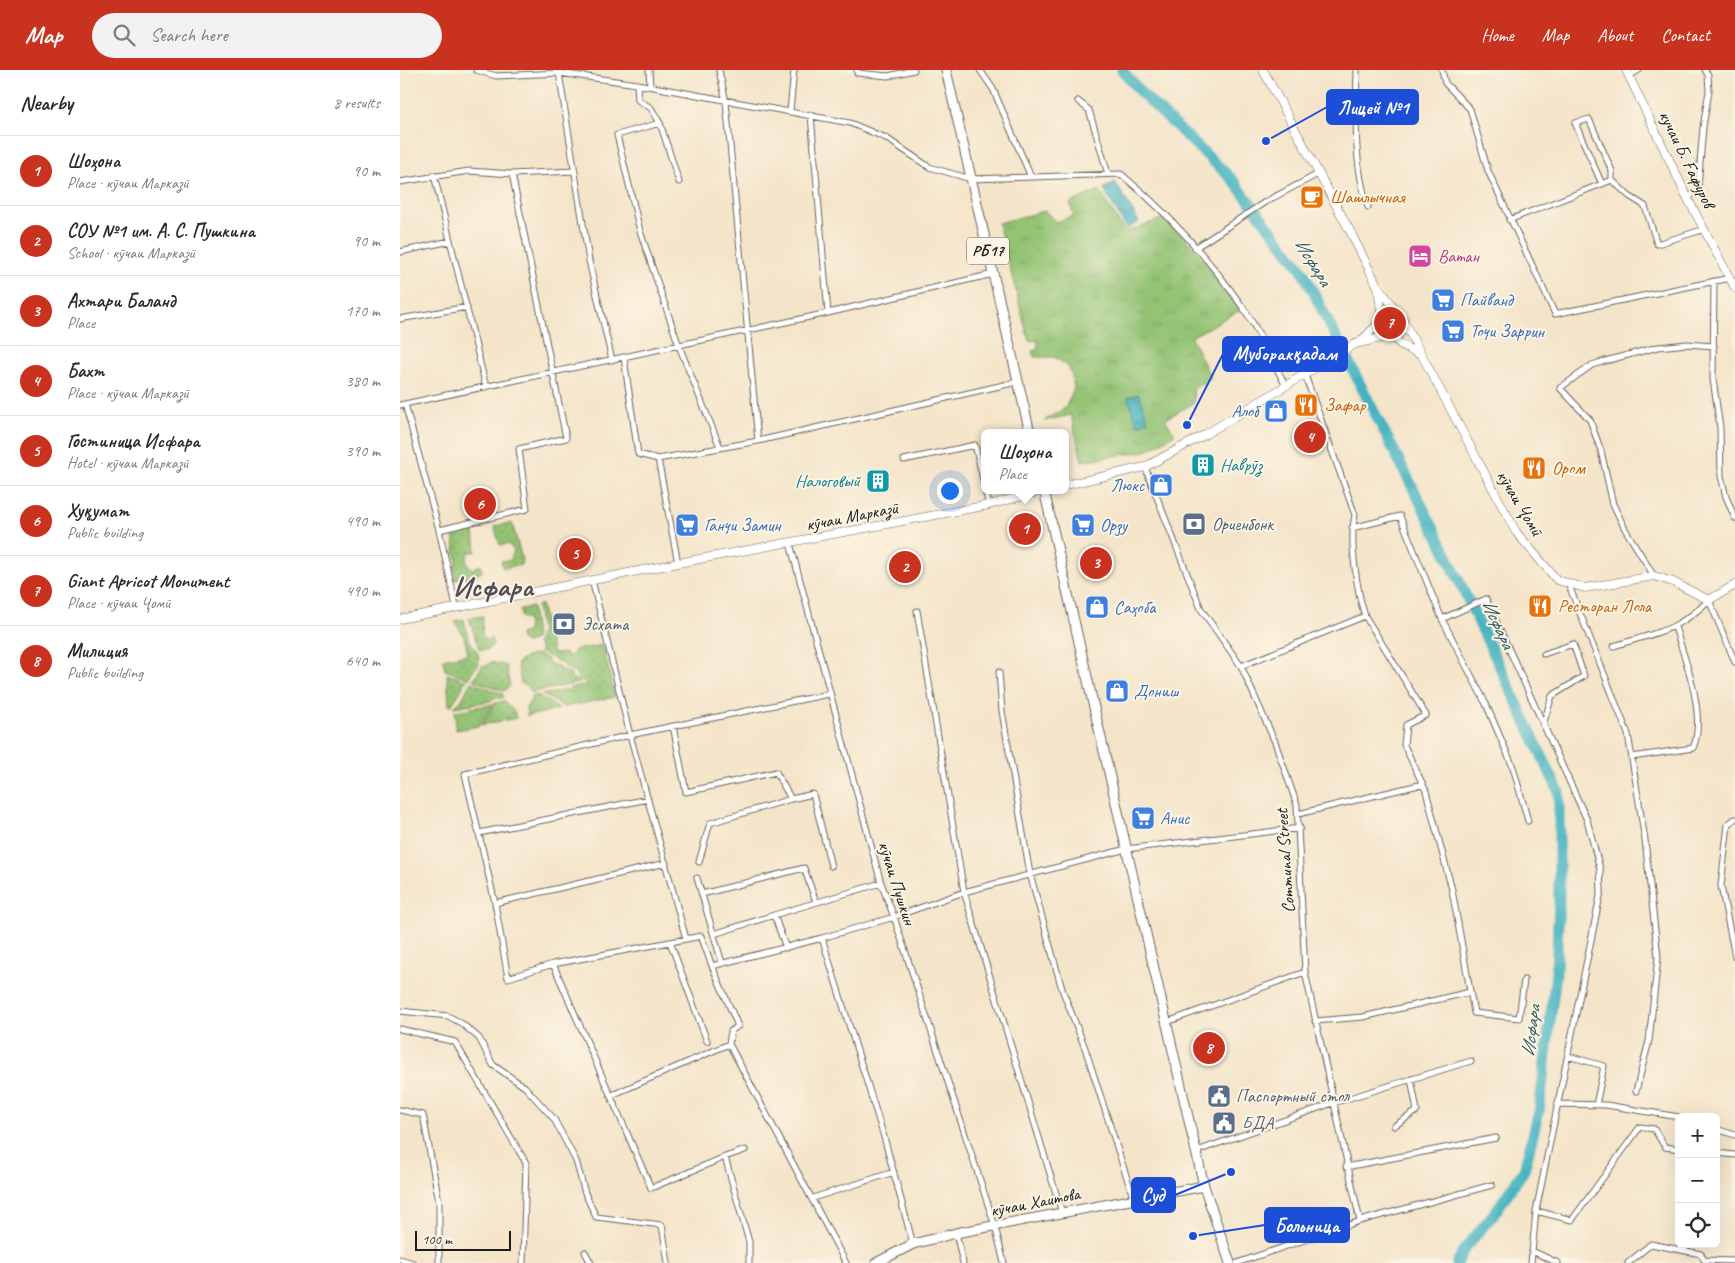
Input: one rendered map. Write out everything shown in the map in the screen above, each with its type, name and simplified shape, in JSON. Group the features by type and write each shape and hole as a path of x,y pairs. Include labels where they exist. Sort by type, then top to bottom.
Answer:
{"main road":[{"name":"РБ17","path":"946,70 1029,429"},
{"name":"кӯчаи Ҷомӣ","path":"1263,70 1378,287 1402,319 1516,532 1557,580 1585,588 1654,576 1674,582 1709,600"},
{"name":"кучаи Б. Ғафуров","path":"1628,73 1688,199 1735,288"},
{"path":"1378,287 1382,318 1381,328 1400,344 1422,355"},
{"path":"1069,485 1144,467 1357,343 1390,312 1402,319 1400,333 1357,343"},
{"name":"кӯчаи Марказӣ","path":"400,619 456,606 678,563 989,505 1029,494"},
{"path":"1045,494 1204,1186 1230,1263"},
{"path":"1709,600 1735,585"},
{"name":"кӯчаи Хаитова","path":"880,1262 913,1244 956,1233 1204,1186"}],"street":[{"path":"476,70 496,76 520,72 563,73 650,86 726,102 790,111 850,123 886,138 929,167 971,179 1122,174 1145,194 1195,248 1245,310 1286,386"},
{"path":"649,70 650,86"},
{"path":"719,70 726,102 758,441"},
{"path":"790,111 794,70"},
{"path":"857,70 857,73 888,76 914,70"},
{"path":"980,70 993,89 1031,177"},
{"path":"1357,70 1356,153 1361,186 1368,207"},
{"path":"1442,70 1445,83 1470,109 1488,171 1555,314 1730,278"},
{"path":"1628,73 1639,70"},
{"path":"1688,199 1698,188 1703,127 1709,91 1708,75 1705,70"},
{"path":"563,73 574,170 589,261 612,360"},
{"path":"637,84 638,100 651,108 660,123 680,182"},
{"path":"1078,101 1088,110 1108,174"},
{"path":"811,115 828,313"},
{"path":"1602,184 1575,123 1589,118 1612,171 1612,180 1628,196 1645,206 1657,244 1705,228"},
{"path":"660,123 617,135 640,231 679,346 720,447"},
{"path":"400,182 469,170 512,174 574,170"},
{"path":"439,530 526,509 519,449 566,438 512,174"},
{"path":"1195,248 1264,202 1318,174"},
{"path":"434,175 486,388"},
{"path":"1510,220 1612,180"},
{"path":"400,252 450,241"},
{"path":"456,606 439,530 402,405 747,331 993,274"},
{"path":"1714,281 1713,379 1720,428 1721,476 1726,497 1735,518"},
{"path":"400,319 466,307"},
{"path":"1654,576 1625,529 1613,504 1602,451 1590,420 1560,388 1592,365 1605,361 1658,347 1687,344 1714,346"},
{"path":"624,358 638,454 658,459 758,441 1017,382"},
{"path":"1305,375 1355,515 1352,528 1360,602 1365,616 1426,715 1406,724 1404,745 1423,784 1452,890 1474,1013 1519,1018 1524,980"},
{"path":"904,460 975,445 981,471"},
{"path":"658,459 678,563"},
{"name":"Communal Street","path":"1144,467 1202,609 1241,666 1275,742 1298,814 1305,972 1346,1167 1360,1221"},
{"path":"986,494 989,505"},
{"path":"1352,528 1400,516 1442,619 1486,704 1513,767 1528,821"},
{"name":"кӯчаи Пушкин","path":"790,543 881,883 894,917 995,1226 1004,1263"},
{"path":"592,580 630,735 686,939"},
{"path":"1568,583 1628,734 1645,840 1658,957 1649,1041 1636,1091"},
{"path":"1442,619 1486,599 1587,820 1600,869 1601,891 1536,1211 1531,1263"},
{"path":"1614,646 1675,627 1692,616 1709,600 1735,662"},
{"path":"917,611 964,892 1062,1213"},
{"path":"1241,666 1365,616"},
{"path":"1632,757 1693,748 1698,736 1694,693 1675,627"},
{"path":"1542,725 1552,696 1584,676 1574,644 1544,654"},
{"path":"999,672 1002,711 1030,874 1062,990 1085,1048 1134,1200"},
{"path":"829,694 630,735 465,774 494,903 508,978 553,964 701,936 738,1026 731,1031 729,1044 846,1263"},
{"path":"673,726 686,792 776,772 791,798"},
{"path":"1298,814 1423,784"},
{"path":"698,862 710,823 791,798 813,794 831,866"},
{"path":"479,833 648,799"},
{"path":"1735,819 1728,824 1721,886 1735,957"},
{"path":"712,966 822,938 894,917 964,892 1126,849 1300,828"},
{"path":"494,903 666,863"},
{"path":"702,894 804,868 816,902"},
{"path":"697,878 722,964"},
{"path":"714,934 881,883"},
{"path":"774,915 786,948"},
{"path":"822,938 894,1172 913,1244"},
{"path":"670,942 707,1041"},
{"path":"553,964 612,1095 651,1188 745,1150"},
{"path":"1167,1022 1305,972"},
{"path":"1315,1021 1363,1017 1470,992"},
{"path":"400,1011 448,1016 461,1023 479,1038 493,1065 525,1087 554,1119 576,1161 585,1193 596,1217 662,1224 668,1263"},
{"path":"400,1029 455,1042 526,1163 523,1263"},
{"path":"612,1095 729,1044"},
{"path":"1568,1056 1604,1066 1596,1105"},
{"path":"1197,1151 1333,1103 1471,1061"},
{"path":"1394,1126 1417,1111 1411,1079"},
{"path":"1558,1104 1596,1105 1675,1116"},
{"path":"400,1110 423,1115 439,1202 439,1263"},
{"path":"1536,1211 1572,1220 1640,1127 1654,1129 1665,1147 1675,1148"},
{"path":"1720,1130 1735,1135"},
{"path":"1346,1167 1496,1138"},
{"path":"1720,1153 1735,1155"},
{"path":"725,1157 749,1242 749,1263"},
{"path":"812,1198 894,1172"},
{"path":"1237,1263 1360,1221 1492,1185"},
{"path":"956,1233 963,1263"},
{"path":"1628,1263 1651,1244 1691,1250 1701,1254 1704,1260 1735,1261"},
{"path":"1532,1251 1558,1263"},
{"path":"585,1252 591,1263"},
{"path":"400,1259 413,1263"}],"green space":[{"path":"1099,190 1125,232 1167,217 1244,308 1191,337 1211,378 1193,389 1194,403 1165,419 1175,434 1146,451 1082,461 1071,415 1044,421 1066,407 1074,388 1072,376 1068,366 1054,357 1034,357 1032,351 1038,349 1038,340 1029,341 998,223 1045,211 1056,222 1074,216 1070,203"},
{"path":"512,523 522,559 521,565 503,568 501,561 510,561 514,551 509,544 500,545 494,526"},
{"path":"474,531 476,552 469,552 466,562 472,569 481,565 482,572 476,574 476,576 456,580 454,567 457,563 453,534"},
{"path":"541,604 553,654 565,653 567,657 573,655 574,650 603,645 615,697 564,707 542,694 555,693 565,689 568,691 570,688 588,684 577,677 576,673 565,667 565,665 540,652 540,647 537,644 541,632 537,606"},
{"path":"532,607 536,636 534,640 527,643 521,640 520,634 527,632 528,621 521,617 520,609"},
{"path":"483,616 482,635 487,640 491,638 493,644 488,650 479,649 469,618"},
{"path":"464,619 469,640 478,653 479,664 471,673 469,679 445,670 443,659 468,654 464,637 455,621"},
{"path":"539,654 548,660 549,663 559,667 560,671 563,670 571,674 571,678 581,682 531,693 529,688 521,683 517,663 528,656"},
{"path":"491,662 506,666 510,686 504,691 473,680 483,665 486,666"},
{"path":"447,674 467,681 463,683 463,687 451,706 449,705"},
{"path":"471,682 503,694 503,698 493,698 491,701 454,707 461,701"},
{"path":"538,695 559,709 527,716 526,708 531,700 531,696"},
{"path":"504,701 514,711 516,718 482,725 495,703"},
{"path":"493,704 479,726 456,730 455,711"}],"water":[{"path":"1115,182 1139,222 1127,229 1103,189"},
{"path":"1139,394 1148,421 1137,425 1128,397"}],"waterway":[{"name":"Исфара","path":"1122,70 1142,94 1232,179 1302,270 1444,549 1559,792 1559,899 1556,973 1539,1111 1524,1170 1495,1212 1463,1251 1457,1263"}],"place":[{"name":"Лицей №1","path":"1266,141"},
{"name":"Шашлычная","path":"1312,197"},
{"name":"Ватан","path":"1420,256"},
{"name":"Пайванд","path":"1443,300"},
{"name":"Giant Apricot Monument","path":"1390,323"},
{"name":"Тоҷи Заррин","path":"1453,331"},
{"name":"Зафар","path":"1306,405"},
{"name":"Алоб","path":"1276,411"},
{"name":"Муборакқадам","path":"1187,425"},
{"name":"Бахт","path":"1310,437"},
{"name":"Наврӯз","path":"1203,465"},
{"name":"Ором","path":"1534,468"},
{"name":"Налоговый","path":"878,481"},
{"name":"Люкс","path":"1161,485"},
{"name":"Хуқумат","path":"480,504"},
{"name":"Ориенбонк","path":"1194,524"},
{"name":"Ганҷи Замин","path":"687,525"},
{"name":"Орзу","path":"1083,525"},
{"name":"Шоҳона","path":"1025,529"},
{"name":"Гостиница Исфара","path":"575,554"},
{"name":"Ахтари Баланд","path":"1096,563"},
{"name":"СОУ №1 им. А. С. Пушкина","path":"905,567"},
{"name":"Ресторан Лола","path":"1540,606"},
{"name":"Саҳоба","path":"1097,607"},
{"name":"Эсхата","path":"564,624"},
{"name":"Дониш","path":"1117,691"},
{"name":"Анис","path":"1143,818"},
{"name":"Милиция","path":"1209,1048"},
{"name":"Паспортный стол","path":"1219,1096"},
{"name":"БДА","path":"1224,1123"},
{"name":"Суд","path":"1231,1172"},
{"name":"Больница","path":"1193,1236"}],"district":[{"name":"Исфара","path":"493,586"}]}
